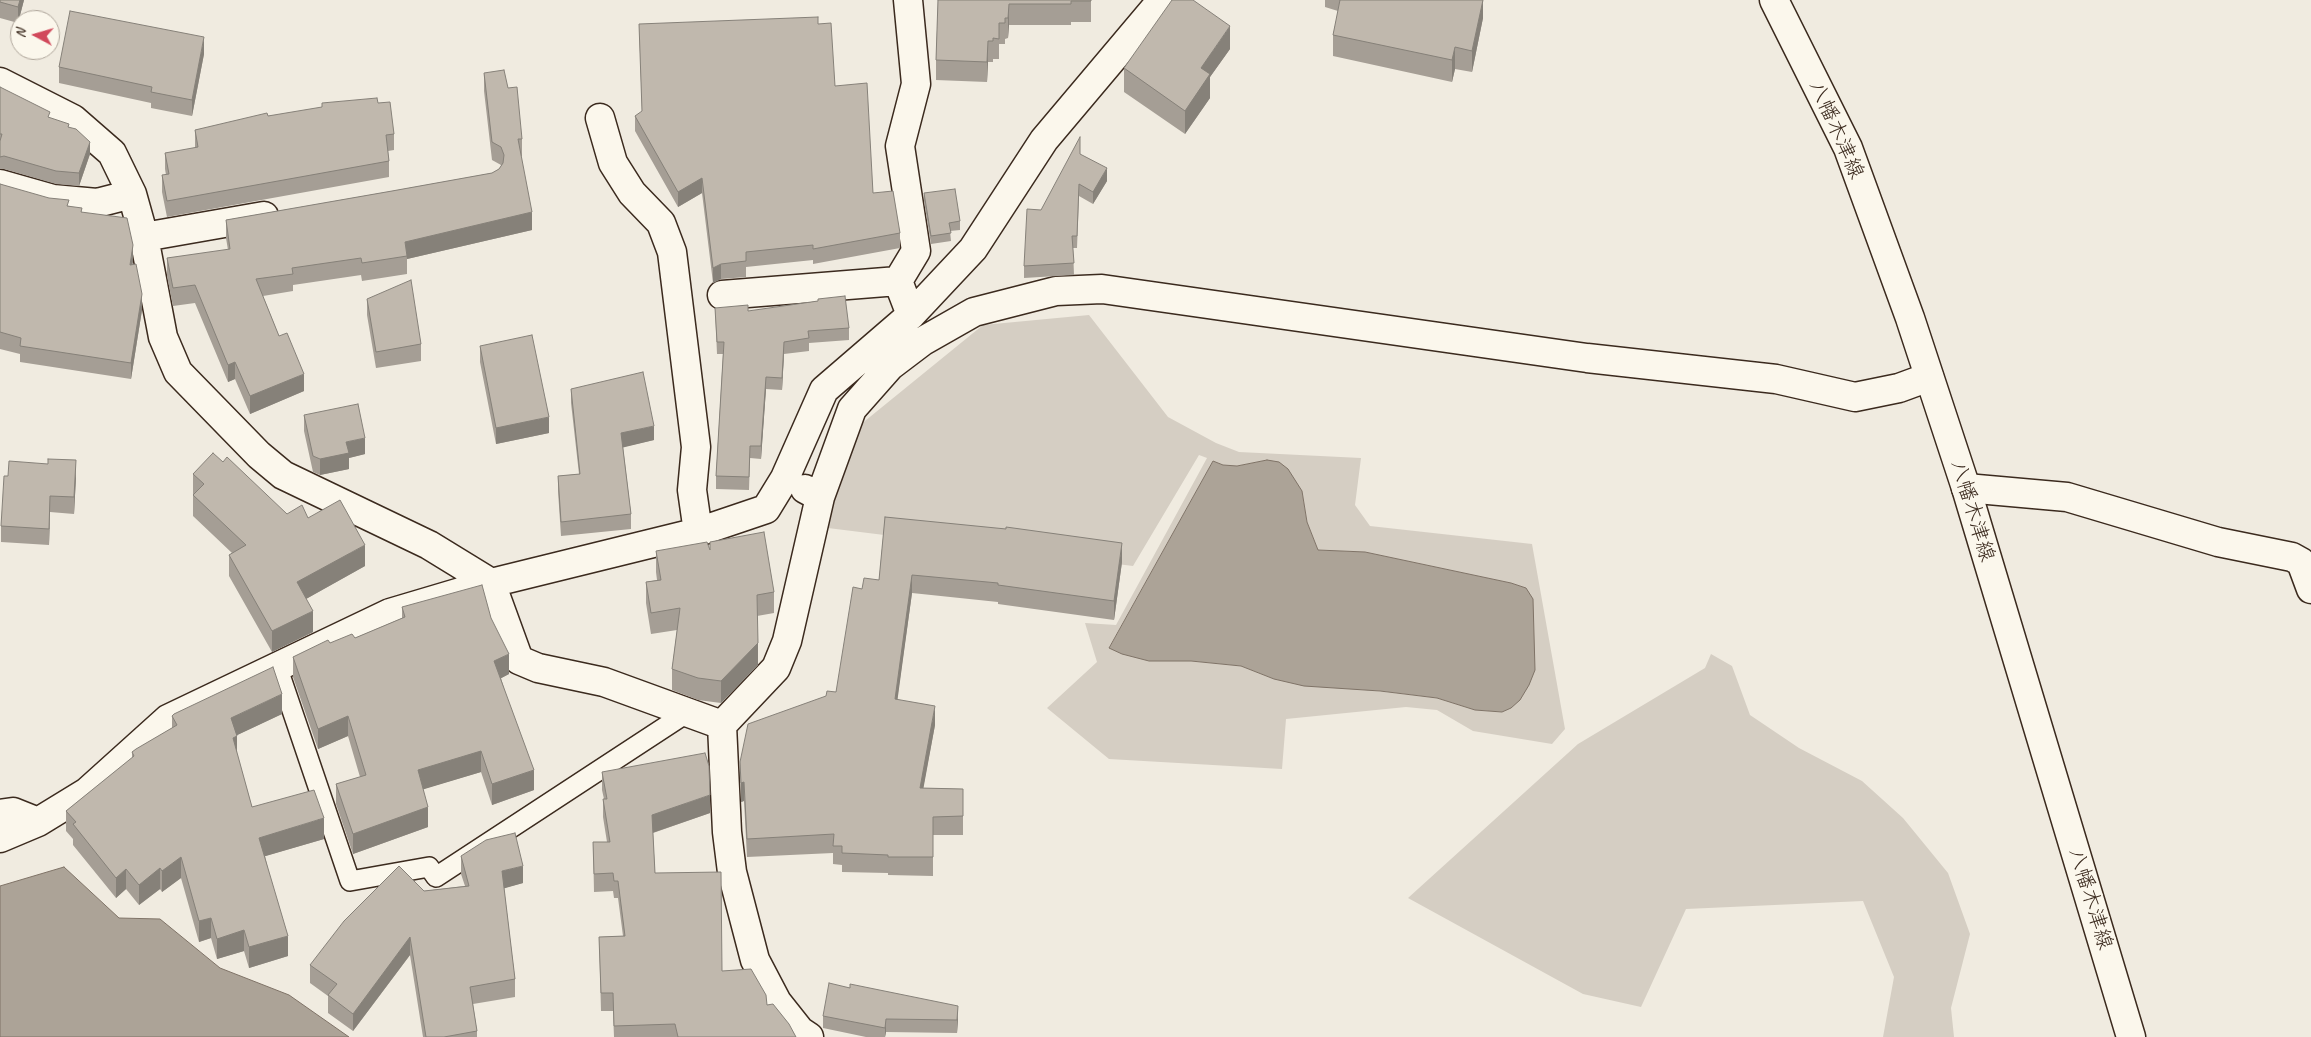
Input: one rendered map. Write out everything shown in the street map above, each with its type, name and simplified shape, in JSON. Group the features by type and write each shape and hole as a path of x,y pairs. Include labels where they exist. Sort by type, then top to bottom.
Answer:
{"street":[{"path":"898,281 916,251 900,146 916,84 908,0"},
{"path":"0,838 38,822 87,792 168,719 390,613 491,583 698,532 766,509 784,478 824,390 911,315 973,249 1044,140 1162,0"},
{"name":"八幡木津線","path":"1774,0 1848,148 1910,318 1966,488 2131,1037"},
{"path":"0,82 73,119 112,153 132,194 144,238 163,337 178,372 259,455 283,475 429,545 491,583 519,660 538,668 604,682 722,726"},
{"path":"600,118 613,164 632,193 662,223 672,252 696,447 692,490 698,532"},
{"path":"0,184 53,199 97,203 132,194"},
{"path":"144,238 292,211"},
{"path":"722,295 898,281"},
{"path":"898,281 911,315"},
{"path":"809,1037 800,1031 777,1002 755,960 732,872 726,832 722,726 776,668 786,641 820,496 852,409 890,366 923,341 974,312 1056,291 1102,289 1588,358 1776,379 1855,397 1899,388 1929,377"},
{"path":"784,478 820,496"},
{"path":"1966,488 2067,497 2218,542 2292,557 2306,556 2311,588"},
{"path":"0,814 13,812 38,822"}],"lane":[{"path":"277,666 350,881 429,867 436,877 688,712"}],"shaded area":[{"path":"1089,315 1168,417 1216,443 1239,452 1361,458 1355,505 1370,526 1532,544 1565,729 1552,744 1473,731 1437,710 1406,707 1286,719 1282,769 1109,759 1047,708 1097,662 1085,623 1116,625 1207,458 1199,455 1133,566 828,528 826,511 860,425 983,325","holes":["1267,460 1302,491 1307,522 1318,550 1365,552 1511,583 1526,588 1502,712 1475,710 1437,698 1274,679 1241,666 1191,661 1149,661 1109,647 1213,461 1223,465 1237,466"]},
{"path":"1267,460 1279,462 1288,469 1302,491 1307,522 1318,550 1365,552 1511,583 1526,588 1533,599 1535,670 1520,700 1511,708 1502,712 1475,710 1437,698 1380,691 1304,686 1274,679 1241,666 1191,661 1149,661 1122,654 1109,648 1213,461 1223,465 1237,466"},
{"path":"1711,654 1732,666 1750,715 1799,748 1862,781 1903,818 1948,873 1970,934 1951,1008 1954,1037 1883,1037 1894,977 1863,901 1686,909 1641,1007 1583,994 1408,898 1578,744 1705,668"},
{"path":"64,867 119,918 160,919 220,968 289,995 349,1037 0,1037 0,886"}],"building":[{"path":"0,0 20,0 18,7 0,2"},
{"path":"938,0 1091,1 1071,1 1071,4 1009,4 1008,18 1005,18 1005,23 999,23 999,39 993,38 993,41 988,41 987,62 936,60"},
{"path":"1172,0 1193,0 1230,26 1201,68 1210,74 1185,111 1124,68"},
{"path":"1340,0 1483,0 1472,51 1455,47 1452,60 1333,35"},
{"path":"70,11 204,37 192,100 151,92 152,87 59,67"},
{"path":"818,17 818,24 831,23 835,86 867,83 873,193 893,191 900,233 813,249 813,245 746,252 746,261 721,264 713,268 702,178 678,192 635,116 642,111 639,24"},
{"path":"504,70 508,88 517,87 522,139 518,139 532,212 405,242 407,256 362,263 361,258 292,268 293,274 256,279 279,336 287,333 304,374 250,396 235,362 228,365 195,285 173,288 167,258 230,249 226,220 492,173 499,169 503,163 504,155 501,147 492,142 484,73"},
{"path":"0,87 50,112 48,117 69,124 68,127 76,129 90,142 79,173 56,171 4,156 0,157 2,134 0,134"},
{"path":"377,98 378,103 390,102 394,134 386,135 389,161 167,201 162,175 169,174 165,153 198,147 195,130 267,113 268,116 322,107 322,103"},
{"path":"1080,137 1080,154 1107,168 1093,192 1079,184 1077,236 1072,236 1074,263 1024,266 1027,209 1041,210"},
{"path":"0,184 49,198 69,200 67,206 82,208 81,212 127,218 133,245 130,265 136,264 142,294 131,363 20,346 21,338 0,332"},
{"path":"955,189 960,221 949,223 951,233 931,236 924,193"},
{"path":"411,280 421,344 376,352 367,299"},
{"path":"845,296 849,328 808,331 809,338 784,342 782,378 766,377 761,446 750,446 749,477 716,476 724,342 717,342 715,308 748,305 748,311"},
{"path":"532,335 549,417 496,428 480,346"},
{"path":"643,372 654,426 621,433 631,514 561,522 558,476 580,474 571,389"},
{"path":"358,404 365,438 346,442 349,453 320,459 313,456 304,415"},
{"path":"213,453 223,462 227,457 287,514 302,505 308,518 340,500 365,545 297,582 313,611 272,631 229,555 246,545 193,495 204,484 193,474"},
{"path":"48,459 76,460 74,497 50,496 49,529 1,526 4,476 8,476 9,461 48,464"},
{"path":"885,517 1006,529 1006,527 1122,543 1114,601 998,585 998,583 912,575 895,699 935,706 920,788 963,789 963,816 933,817 933,857 888,857 888,855 842,853 842,846 833,846 834,834 747,839 744,782 741,783 740,762 748,724 826,696 827,691 836,692 853,587 862,589 864,578 879,580"},
{"path":"764,532 774,592 757,595 758,643 721,681 698,678 672,669 680,608 651,613 646,582 661,580 656,551 707,542 710,550 710,542"},
{"path":"482,585 491,618 509,654 494,661 534,770 492,784 481,751 418,770 428,807 353,834 336,784 366,775 348,716 318,729 293,657 328,640 330,643 352,634 355,638 405,617 402,607"},
{"path":"273,667 282,694 231,718 237,736 233,738 252,807 314,790 324,818 259,838 288,936 249,947 244,930 217,939 211,918 199,921 181,857 162,871 160,868 139,885 126,869 116,878 73,824 76,822 66,811 134,756 132,752 177,725 172,716 174,714"},
{"path":"705,753 709,766 710,795 652,815 655,873 721,872 722,971 751,969 766,995 767,1005 773,1004 789,1024 796,1037 678,1037 675,1024 614,1026 613,993 601,993 599,937 625,936 618,881 614,881 613,873 594,874 593,842 610,842 603,799 607,799 602,772"},
{"path":"515,833 523,866 502,871 515,979 470,987 477,1031 444,1037 426,1037 410,937 353,1014 328,995 337,984 310,965 344,921 399,866 424,891 469,886 461,856 486,840"},
{"path":"829,983 850,988 850,984 958,1006 957,1020 886,1019 885,1028 823,1016"}]}
